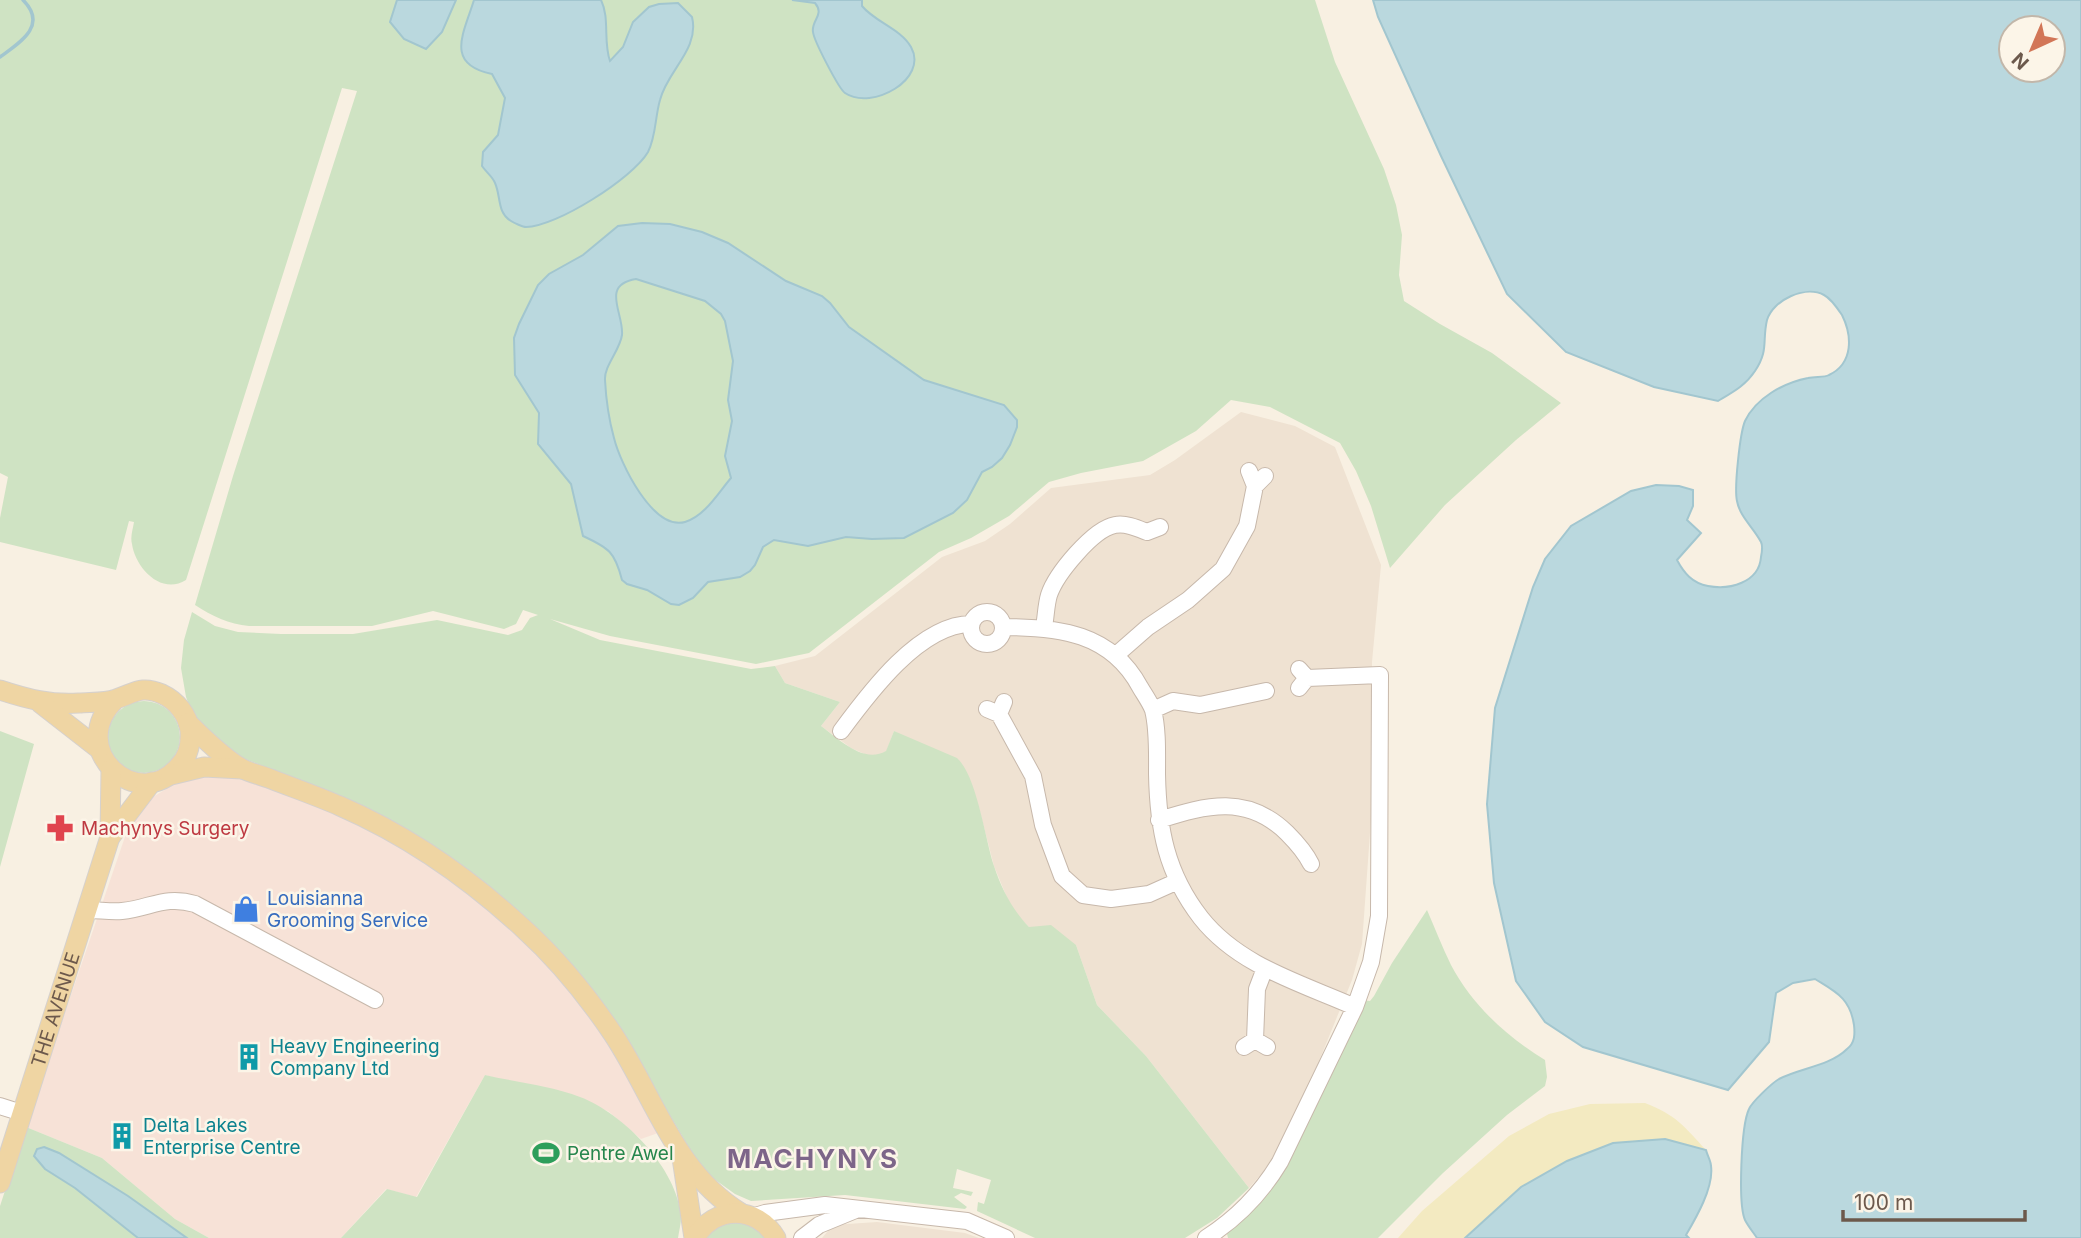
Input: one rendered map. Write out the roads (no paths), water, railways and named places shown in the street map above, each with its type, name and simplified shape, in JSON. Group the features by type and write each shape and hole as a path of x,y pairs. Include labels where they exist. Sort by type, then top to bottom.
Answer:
{"main road":[{"path":"0,690 39,702 76,704 116,699 136,691 158,692 180,707 188,723 216,750 242,769 340,806 399,835 446,864 527,931 573,981 613,1034 681,1157 725,1203 766,1224 776,1238"},
{"path":"99,749 99,726 108,707 116,699"},
{"path":"39,702 99,749 111,769 131,781 152,782 204,767 242,769"},
{"path":"171,775 188,750 188,723"},
{"name":"THE AVENUE","path":"0,1183 110,837 111,769"},
{"name":"THE AVENUE","path":"110,837 152,782"},
{"path":"681,1157 695,1238"},
{"path":"695,1238 706,1223 715,1217 728,1213 748,1214"}],"street":[{"path":"1116,655 1148,627 1188,600 1223,569 1247,526 1256,478"},
{"path":"1044,627 1050,593 1067,562 1093,538 1114,525 1153,529 1150,548"},
{"path":"990,612 999,617 1003,627 997,640 988,644 974,638 971,624 976,615 990,612"},
{"path":"841,731 885,677 913,650 941,630 957,624 971,624"},
{"path":"1003,627 1044,627 1082,635 1116,655 1136,680 1153,710 1158,820 1178,881 1201,918 1230,948 1265,968 1355,1007"},
{"path":"1206,1238 1238,1214 1270,1180 1355,1007 1371,962 1379,916 1380,675 1302,678"},
{"path":"1153,710 1173,701 1200,705 1271,689"},
{"path":"997,709 1033,776 1043,825 1062,876 1083,895 1111,899 1149,894 1178,881"},
{"path":"1158,820 1197,808 1232,805 1259,811 1295,841 1312,867"},
{"path":"88,910 124,911 164,900 195,904 375,1000"},
{"path":"1255,1044 1257,989 1265,968"},
{"path":"0,1106 22,1113"},
{"path":"748,1214 825,1205 860,1208 967,1221 1006,1238"},
{"path":"802,1238 819,1225 860,1208"}],"water":[{"path":"397,0 456,0 442,32 426,49 404,39 390,22"},
{"path":"474,0 601,0 610,61 623,47 633,22 649,7 678,3 692,17 691,39 664,89 658,106 653,140 640,163 593,199 539,225 525,227 514,223 503,214 494,181 482,166 483,152 498,135 505,98 492,74 477,69 468,63 463,55 463,35"},
{"path":"792,0 862,0 862,6 867,12 907,41 914,59 912,70 895,89 882,95 856,98 845,93 814,37 813,28 818,7 815,3"},
{"path":"1373,0 2081,0 2081,1238 1757,1238 1745,1220 1741,1182 1742,1147 1749,1109 1779,1079 1824,1063 1850,1047 1854,1038 1854,1025 1849,1008 1841,997 1815,979 1793,983 1776,993 1769,1042 1728,1090 1583,1047 1545,1022 1516,981 1494,883 1487,804 1495,708 1533,587 1545,559 1571,526 1631,491 1656,485 1679,486 1693,490 1693,506 1687,520 1701,533 1677,560 1689,577 1702,585 1716,587 1742,583 1749,579 1759,566 1762,547 1737,501 1738,461 1745,421 1756,405 1780,388 1799,380 1827,376 1837,370 1847,356 1849,340 1842,315 1824,295 1808,292 1791,296 1770,313 1764,351 1755,371 1743,385 1718,401 1654,387 1566,352 1507,294 1378,17"},
{"path":"670,224 702,232 728,243 786,281 822,296 849,327 924,380 1004,405 1017,420 1010,445 1002,458 982,472 967,500 953,513 904,538 846,537 808,546 774,540 763,547 750,571 740,577 708,582 693,598 679,605 627,584 622,580 617,563 610,552 583,536 571,484 538,444 539,413 515,375 514,338 538,285 549,274 583,255 618,226","holes":["636,279 705,301 721,314 725,321 733,361 728,400 732,421 725,456 731,478 699,515 685,522 673,522 661,516 640,493 623,463 612,431 605,375 622,335 616,294 625,282"]},
{"path":"1665,1139 1706,1150 1710,1162 1710,1183 1686,1235 1689,1238 1465,1238 1521,1187 1567,1161 1613,1143"},
{"path":"44,1147 59,1153 128,1196 187,1238 138,1238 75,1188 45,1169 34,1156 37,1149"}],"waterway":[{"path":"0,57 23,39 32,25 33,17 23,0"}],"place":[{"name":"Machynys Surgery","path":"60,828"},
{"name":"Louisianna Grooming Service","path":"246,909"},
{"name":"Heavy Engineering Company Ltd","path":"249,1057"},
{"name":"Delta Lakes Enterprise Centre","path":"122,1136"},
{"name":"Pentre Awel","path":"546,1153"}],"district":[{"name":"MACHYNYS","path":"813,1158"}]}
